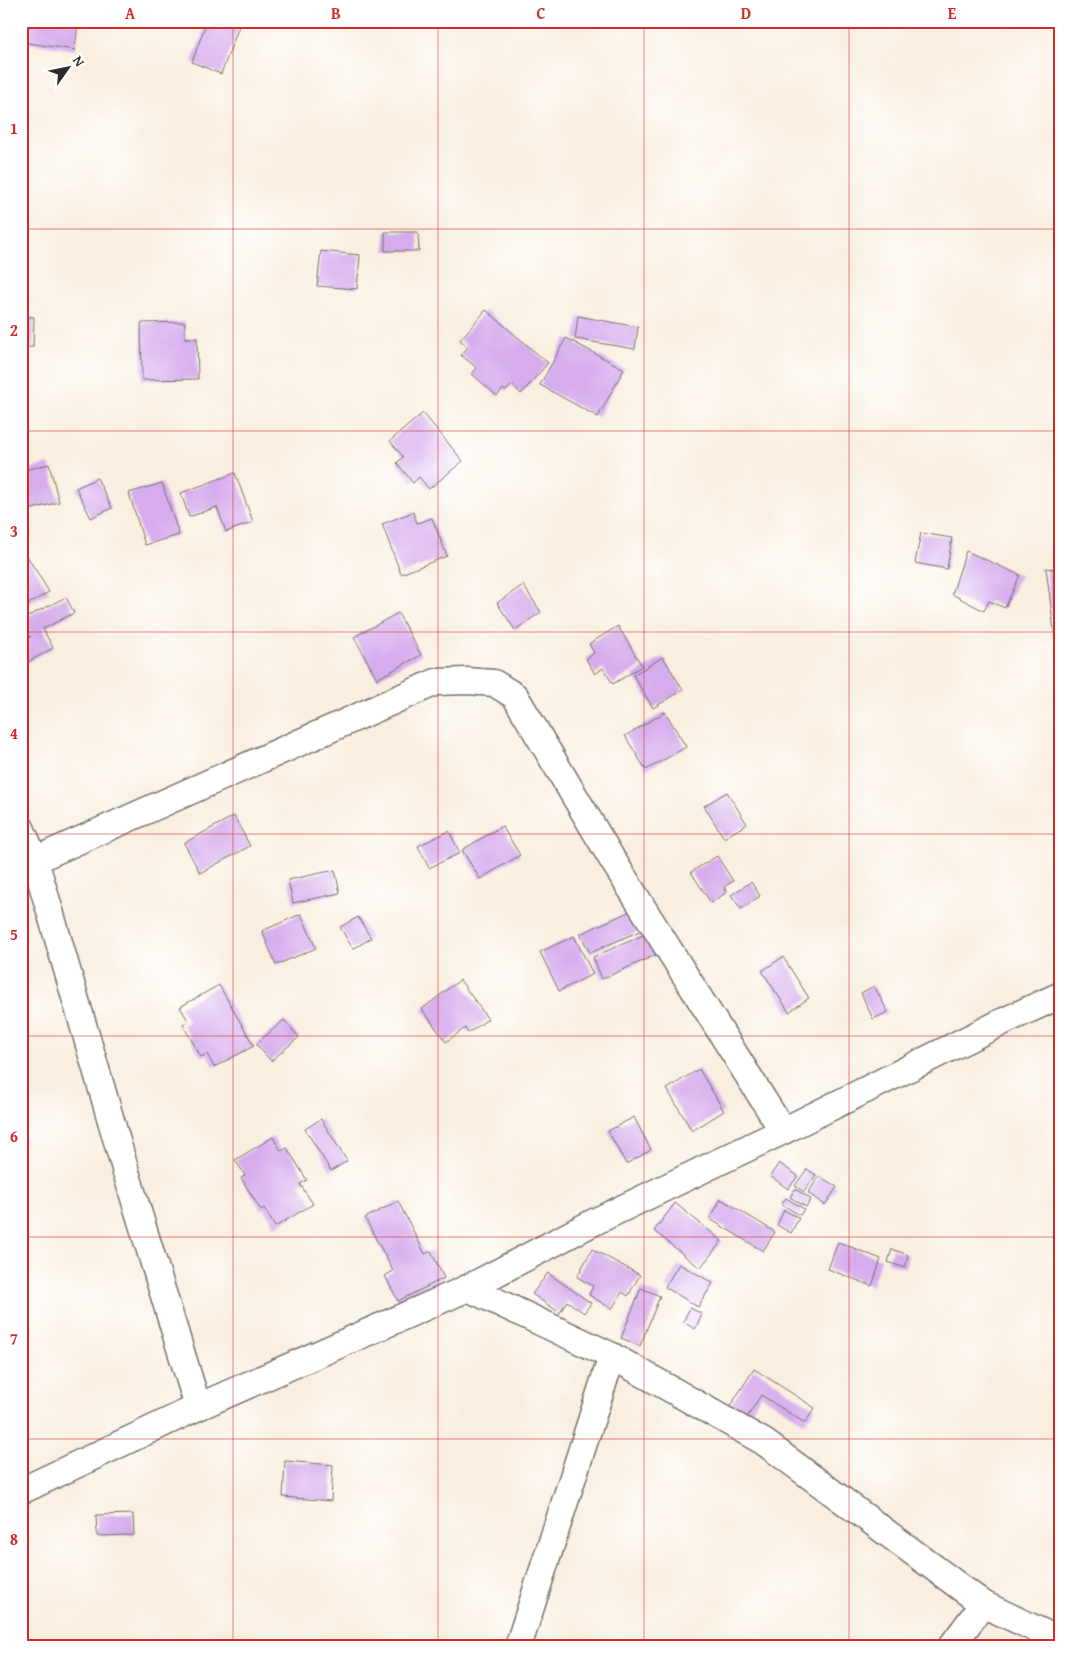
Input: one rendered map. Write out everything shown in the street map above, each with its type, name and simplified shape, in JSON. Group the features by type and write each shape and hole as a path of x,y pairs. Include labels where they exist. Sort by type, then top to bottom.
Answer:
{"street":[{"path":"35,860 436,682 467,681 494,683 514,696 612,859 783,1131"},
{"path":"21,828 35,860 126,1172 198,1407"},
{"path":"21,1491 198,1407 468,1288 592,1223 1004,1021 1061,995"},
{"path":"468,1288 612,1356 764,1442 983,1604 1061,1641"},
{"path":"518,1647 612,1356"},
{"path":"951,1647 983,1604"}],"building":[{"path":"21,21 61,21 78,24 75,50 21,42"},
{"path":"207,21 241,21 221,74 192,62"},
{"path":"385,232 418,232 419,251 385,251"},
{"path":"321,251 360,255 357,289 317,286"},
{"path":"21,252 26,274 21,275"},
{"path":"486,310 548,363 521,394 512,385 506,391 503,389 497,396 472,374 477,368 461,355 468,347 460,340"},
{"path":"578,316 638,327 635,349 575,339"},
{"path":"21,317 34,317 33,347 21,347"},
{"path":"185,322 185,338 197,338 198,379 142,380 141,323"},
{"path":"566,338 624,369 598,417 540,385"},
{"path":"423,413 463,461 429,489 419,477 413,483 397,463 403,457 390,441"},
{"path":"49,464 59,502 21,512 21,471"},
{"path":"235,473 253,522 226,532 217,507 189,517 181,493"},
{"path":"97,478 112,508 91,518 76,488"},
{"path":"162,483 179,535 145,545 129,493"},
{"path":"413,512 417,523 432,518 447,556 401,574 382,524"},
{"path":"921,533 952,538 947,569 915,563"},
{"path":"966,551 1020,575 1005,608 989,601 984,611 952,594"},
{"path":"27,556 49,592 21,608 21,560"},
{"path":"1046,568 1061,570 1061,677 1060,677"},
{"path":"523,585 541,612 515,630 497,603"},
{"path":"66,597 74,613 43,629 53,648 21,666 21,642 31,636 21,640 21,620"},
{"path":"398,613 421,655 377,679 354,637"},
{"path":"618,626 642,666 613,684 603,668 595,674 586,659 594,653 589,644"},
{"path":"663,657 683,690 653,708 633,675"},
{"path":"665,712 686,747 646,770 625,736"},
{"path":"727,792 747,824 724,838 704,806"},
{"path":"234,816 250,846 200,873 184,843"},
{"path":"502,826 520,855 480,879 462,850"},
{"path":"449,831 460,853 429,868 418,846"},
{"path":"717,856 733,881 724,887 727,892 711,903 691,872"},
{"path":"335,870 340,893 293,903 288,880"},
{"path":"751,882 760,896 741,909 731,895"},
{"path":"635,909 644,929 590,953 580,934"},
{"path":"301,914 316,948 276,965 262,931"},
{"path":"358,917 371,938 353,949 340,927"},
{"path":"648,933 658,954 602,979 593,957"},
{"path":"574,936 593,974 559,991 540,952"},
{"path":"783,957 809,998 789,1012 762,971"},
{"path":"460,980 488,1019 468,1033 465,1028 446,1042 422,1009"},
{"path":"219,985 254,1046 214,1067 207,1054 201,1057 183,1025 189,1022 180,1007"},
{"path":"874,986 888,1012 873,1019 861,993"},
{"path":"284,1020 299,1037 271,1061 256,1044"},
{"path":"699,1069 724,1111 692,1131 667,1089"},
{"path":"634,1117 651,1150 626,1164 608,1131"},
{"path":"321,1119 347,1161 331,1171 305,1129"},
{"path":"273,1137 281,1151 287,1148 307,1180 300,1184 313,1204 275,1227 264,1208 261,1210 241,1178 245,1175 235,1160"},
{"path":"779,1163 798,1176 788,1189 770,1176"},
{"path":"807,1169 816,1175 804,1192 795,1186"},
{"path":"819,1176 837,1187 825,1205 808,1193"},
{"path":"795,1189 811,1199 806,1207 790,1197"},
{"path":"786,1198 804,1209 800,1215 781,1204"},
{"path":"721,1199 775,1232 763,1251 710,1219"},
{"path":"398,1201 425,1254 431,1251 444,1278 398,1301 385,1276 393,1271 365,1218"},
{"path":"675,1203 722,1241 700,1268 654,1231"},
{"path":"784,1210 799,1218 791,1233 777,1225"},
{"path":"838,1242 881,1259 872,1286 828,1269"},
{"path":"592,1249 640,1275 628,1296 622,1292 612,1309 589,1295 593,1286 577,1277"},
{"path":"892,1249 908,1255 905,1268 888,1262"},
{"path":"679,1264 713,1283 698,1307 665,1287"},
{"path":"548,1273 591,1303 584,1313 567,1301 560,1313 532,1294"},
{"path":"641,1288 660,1296 640,1346 621,1338"},
{"path":"690,1308 702,1314 695,1329 683,1322"},
{"path":"754,1369 815,1408 805,1423 761,1395 746,1419 729,1408"},
{"path":"285,1461 333,1465 331,1501 283,1497"},
{"path":"133,1514 134,1535 97,1536 96,1515"}]}
